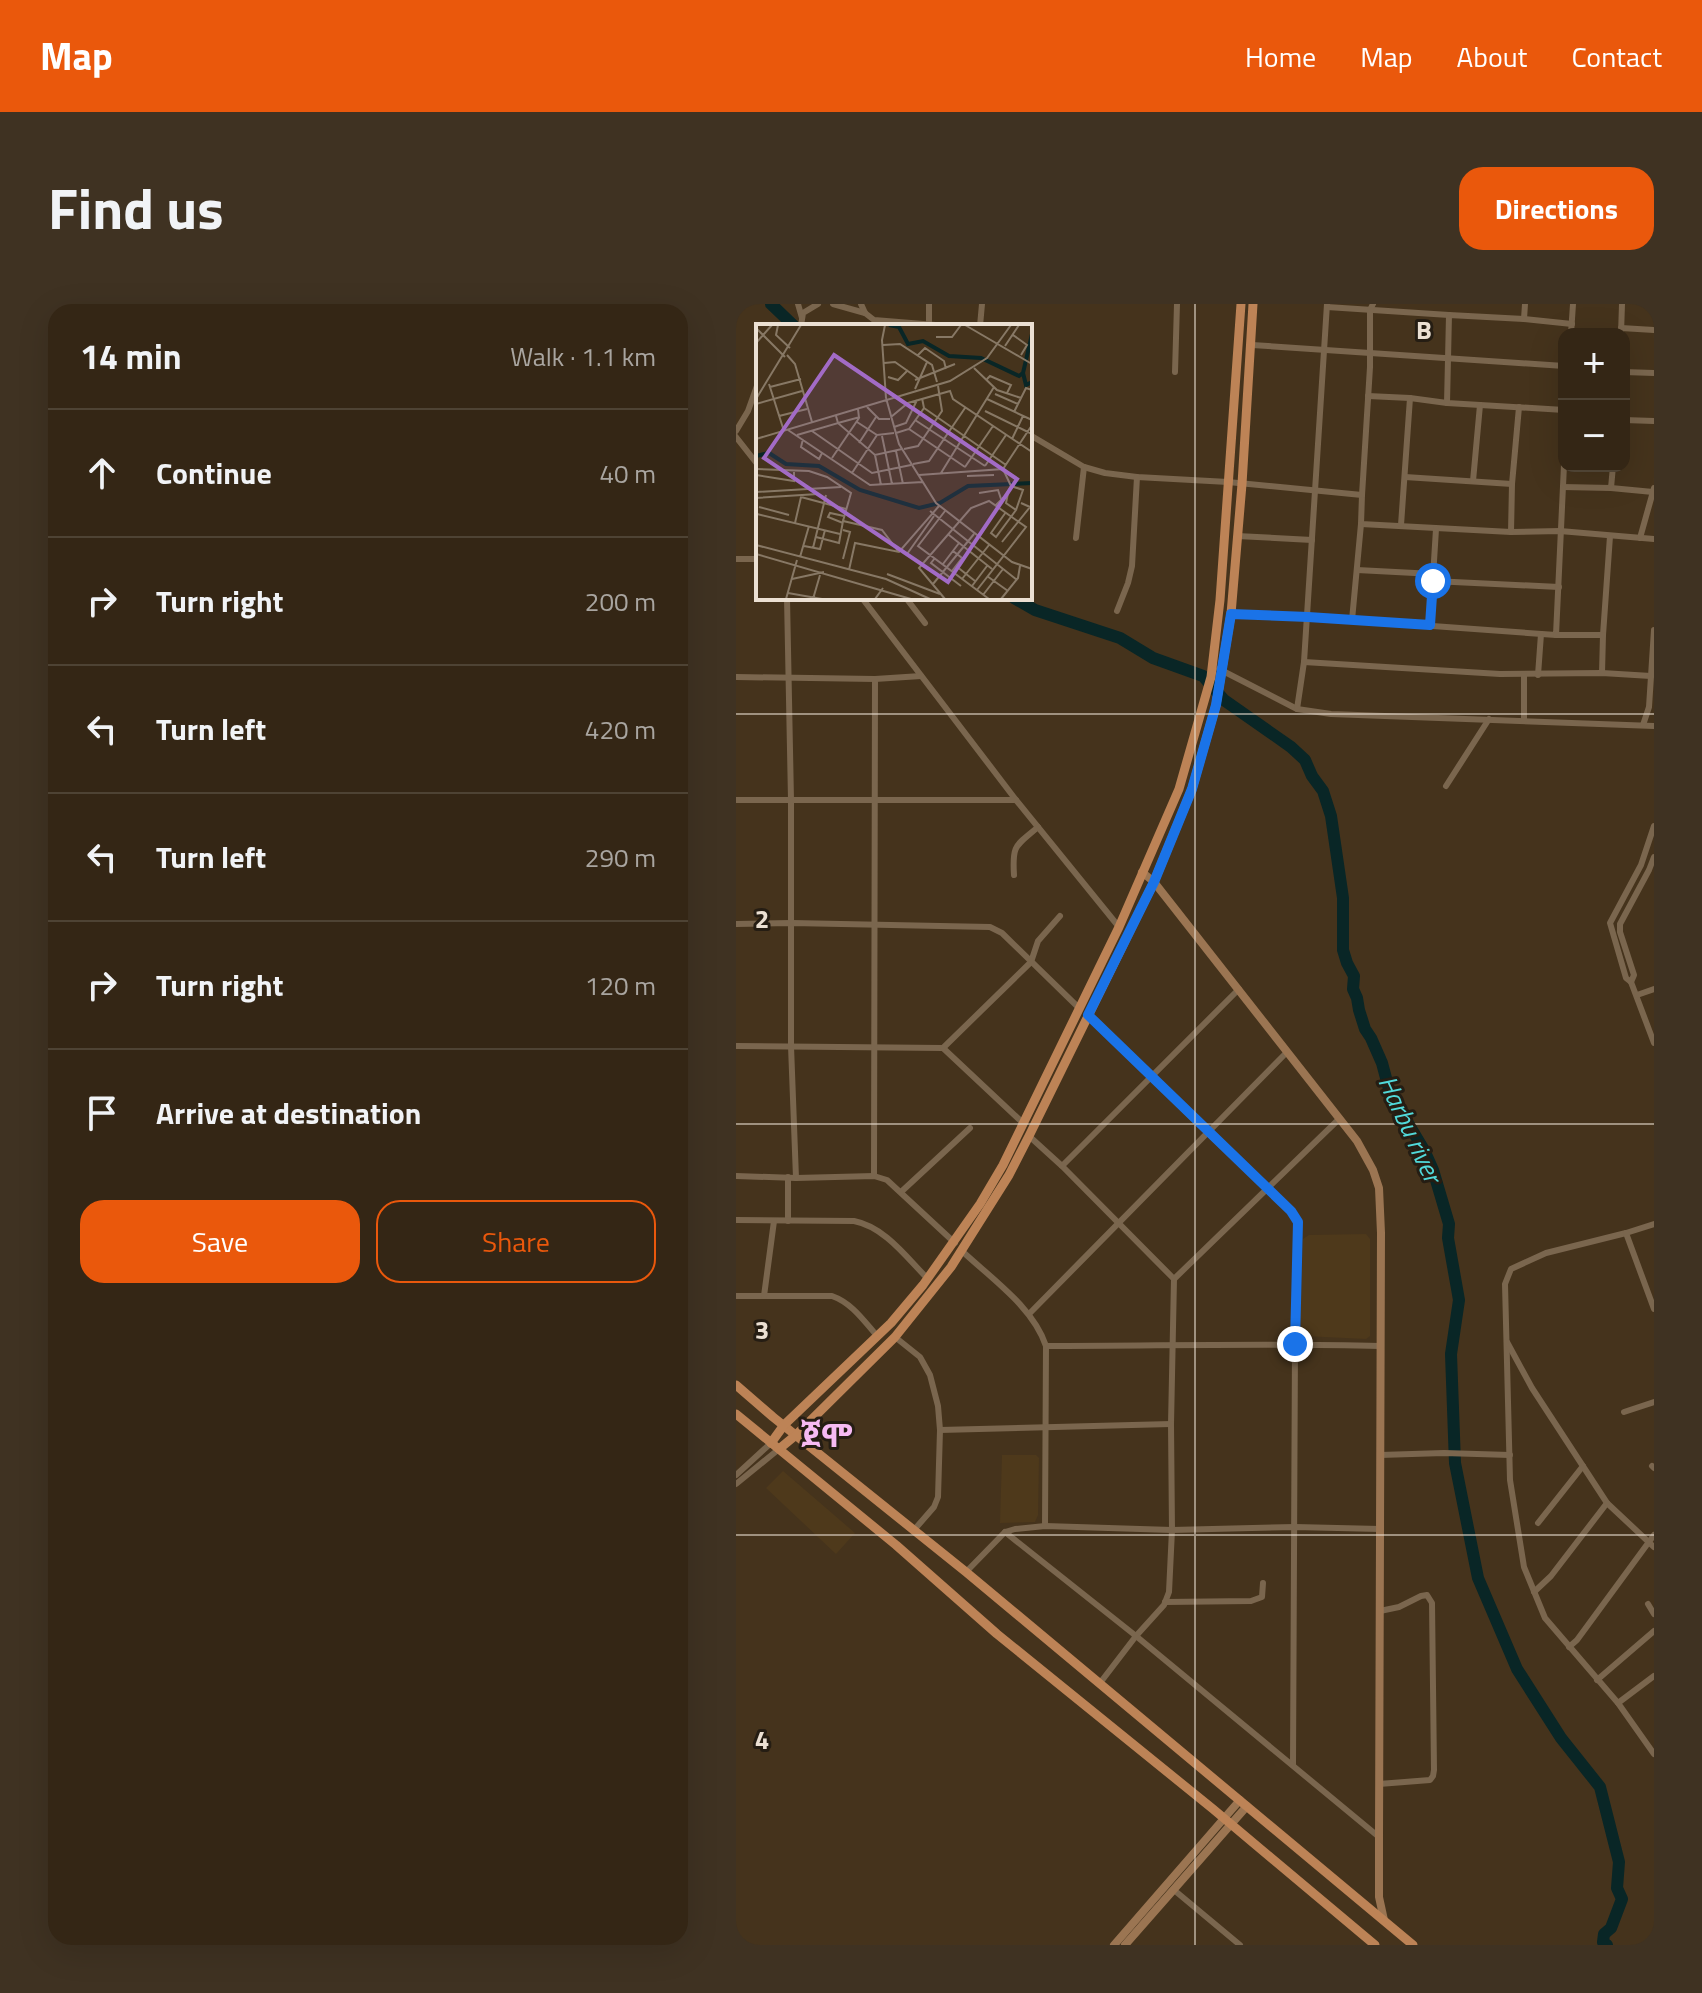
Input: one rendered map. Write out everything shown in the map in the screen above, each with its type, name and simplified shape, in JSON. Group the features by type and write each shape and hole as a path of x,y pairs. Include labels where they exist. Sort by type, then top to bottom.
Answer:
{"main road":[{"path":"775,1446 784,1425 878,1337 955,1243 1088,1015 1154,882 1192,789 1218,691 1215,672 1241,304"},
{"path":"775,1446 796,1435 895,1337 962,1251 1009,1175 1029,1136 1079,1008 1119,927 1179,789 1231,614 1253,304"},
{"path":"736,1385 966,1572 1413,1945"},
{"path":"762,1407 779,1414 801,1408"},
{"path":"736,1414 1375,1945"},
{"path":"808,1423 809,1435 816,1450"}],"street":[{"path":"798,304 802,322"},
{"path":"802,322 803,313 818,304"},
{"path":"833,304 865,313 874,320 918,324"},
{"path":"861,304 865,313"},
{"path":"980,324 982,304"},
{"path":"1175,372 1177,304"},
{"path":"1524,319 1525,304"},
{"path":"1572,328 1573,304"},
{"path":"1621,328 1622,304"},
{"path":"1297,709 1308,617 1327,306 1572,324"},
{"path":"1352,620 1361,524 1372,307"},
{"path":"1447,403 1449,315"},
{"path":"1630,331 1654,330"},
{"path":"1252,345 1558,366"},
{"path":"1630,372 1654,373"},
{"path":"736,431 756,389"},
{"path":"1368,396 1558,410"},
{"path":"1401,525 1410,398"},
{"path":"1473,481 1480,405"},
{"path":"1511,532 1519,407"},
{"path":"1630,420 1654,421"},
{"path":"1032,436 1084,467 1105,473 1362,495"},
{"path":"736,437 756,462"},
{"path":"1076,538 1084,467"},
{"path":"1556,635 1564,472"},
{"path":"1611,488 1612,472"},
{"path":"1117,611 1132,566 1137,477"},
{"path":"1405,477 1512,484"},
{"path":"1563,487 1653,490 1640,538"},
{"path":"1361,524 1511,532 1560,531 1654,539"},
{"path":"1430,625 1436,529"},
{"path":"1237,536 1312,540"},
{"path":"1602,673 1610,536"},
{"path":"1357,570 1559,587"},
{"path":"787,600 791,1046 796,1178"},
{"path":"864,600 1016,800 1119,927"},
{"path":"908,600 925,623"},
{"path":"1231,614 1556,635 1603,635"},
{"path":"1643,725 1651,707 1654,630"},
{"path":"1538,675 1541,634"},
{"path":"1304,662 1524,675 1602,673 1651,676"},
{"path":"1215,672 1297,709 1331,714 1654,726"},
{"path":"1524,675 1524,721"},
{"path":"736,677 875,679 921,676"},
{"path":"874,1176 875,679"},
{"path":"1446,786 1489,719"},
{"path":"736,800 1016,800"},
{"path":"1654,826 1641,865 1610,923 1626,978 1637,995 1654,1043"},
{"path":"1014,875 1015,849 1038,827"},
{"path":"1631,982 1634,975 1620,924 1654,857"},
{"path":"1641,865 1649,870"},
{"path":"1142,872 1154,882 1357,1141 1379,1188 1379,1897 1384,1920"},
{"path":"943,1048 1031,962 1038,941 1060,916"},
{"path":"736,924 990,927 1002,933 1079,1008"},
{"path":"1062,1166 1239,989"},
{"path":"1637,995 1654,989"},
{"path":"1088,1015 1291,1211 1298,1222 1293,1765"},
{"path":"736,1046 943,1048 1023,1123"},
{"path":"1029,1314 1287,1052"},
{"path":"1174,1279 1338,1120"},
{"path":"901,1192 970,1128"},
{"path":"1029,1136 1174,1279 1169,1592 1165,1602 1100,1683"},
{"path":"736,1176 874,1176 887,1180 955,1243"},
{"path":"788,1177 788,1221"},
{"path":"736,1220 854,1221 865,1224 894,1245 928,1279"},
{"path":"764,1296 774,1221"},
{"path":"1654,1224 1546,1253 1511,1269 1505,1284 1510,1480 1524,1567 1545,1618 1618,1703 1654,1754"},
{"path":"1626,1233 1654,1309"},
{"path":"962,1251 1029,1314 1041,1331 1046,1346 1045,1526"},
{"path":"736,1296 832,1296 852,1307 878,1337"},
{"path":"895,1337 926,1365 938,1406 937,1503 914,1530"},
{"path":"1506,1339 1532,1388 1607,1503 1652,1541 1569,1647"},
{"path":"1046,1346 1380,1346"},
{"path":"1624,1412 1654,1402"},
{"path":"940,1430 1171,1424"},
{"path":"736,1475 775,1446"},
{"path":"736,1484 775,1446"},
{"path":"1380,1455 1510,1455"},
{"path":"1538,1523 1583,1466"},
{"path":"1534,1592 1551,1576 1607,1503"},
{"path":"966,1572 1005,1532 1015,1529 1045,1526 1172,1530 1295,1527 1380,1529"},
{"path":"1005,1532 1379,1837"},
{"path":"1165,1602 1251,1601 1262,1597 1263,1583"},
{"path":"1379,1784 1430,1780 1434,1770 1432,1603 1427,1595 1380,1611"},
{"path":"1648,1604 1654,1614"},
{"path":"1597,1680 1654,1631"},
{"path":"1618,1703 1654,1676"},
{"path":"1125,1945 1174,1890 1243,1803"},
{"path":"1114,1945 1227,1822"},
{"path":"1174,1890 1240,1945"},
{"path":"1369,1909 1379,1897"}],"shaded area":[{"path":"1366,1234 1370,1239 1370,1336 1366,1339 1303,1336 1300,1330 1303,1239 1309,1235"},
{"path":"1002,1455 1036,1455 1039,1458 1038,1515 1035,1522 1000,1523"},
{"path":"783,1471 855,1533 836,1554 766,1488"}],"waterway":[{"name":"Harbu river","path":"771,304 792,324"},
{"name":"Harbu river","path":"1018,600 1035,610 1120,638 1153,658 1203,676 1224,700 1305,760 1323,791 1331,816 1343,898 1343,950 1354,976 1353,989 1359,1010 1382,1063 1390,1093 1433,1170 1449,1224 1448,1238 1459,1300 1451,1354 1455,1463 1478,1578 1517,1669 1561,1738 1600,1787 1619,1862 1617,1888 1622,1899 1611,1928 1604,1934 1603,1942 1607,1945"}],"district":[{"name":"ጀሞ","path":"827,1436"}],"route":[{"path":"1295,1344 1298,1222 1291,1211 1088,1015 1154,882 1192,789 1216,705 1231,614 1430,625 1433,581"}]}
